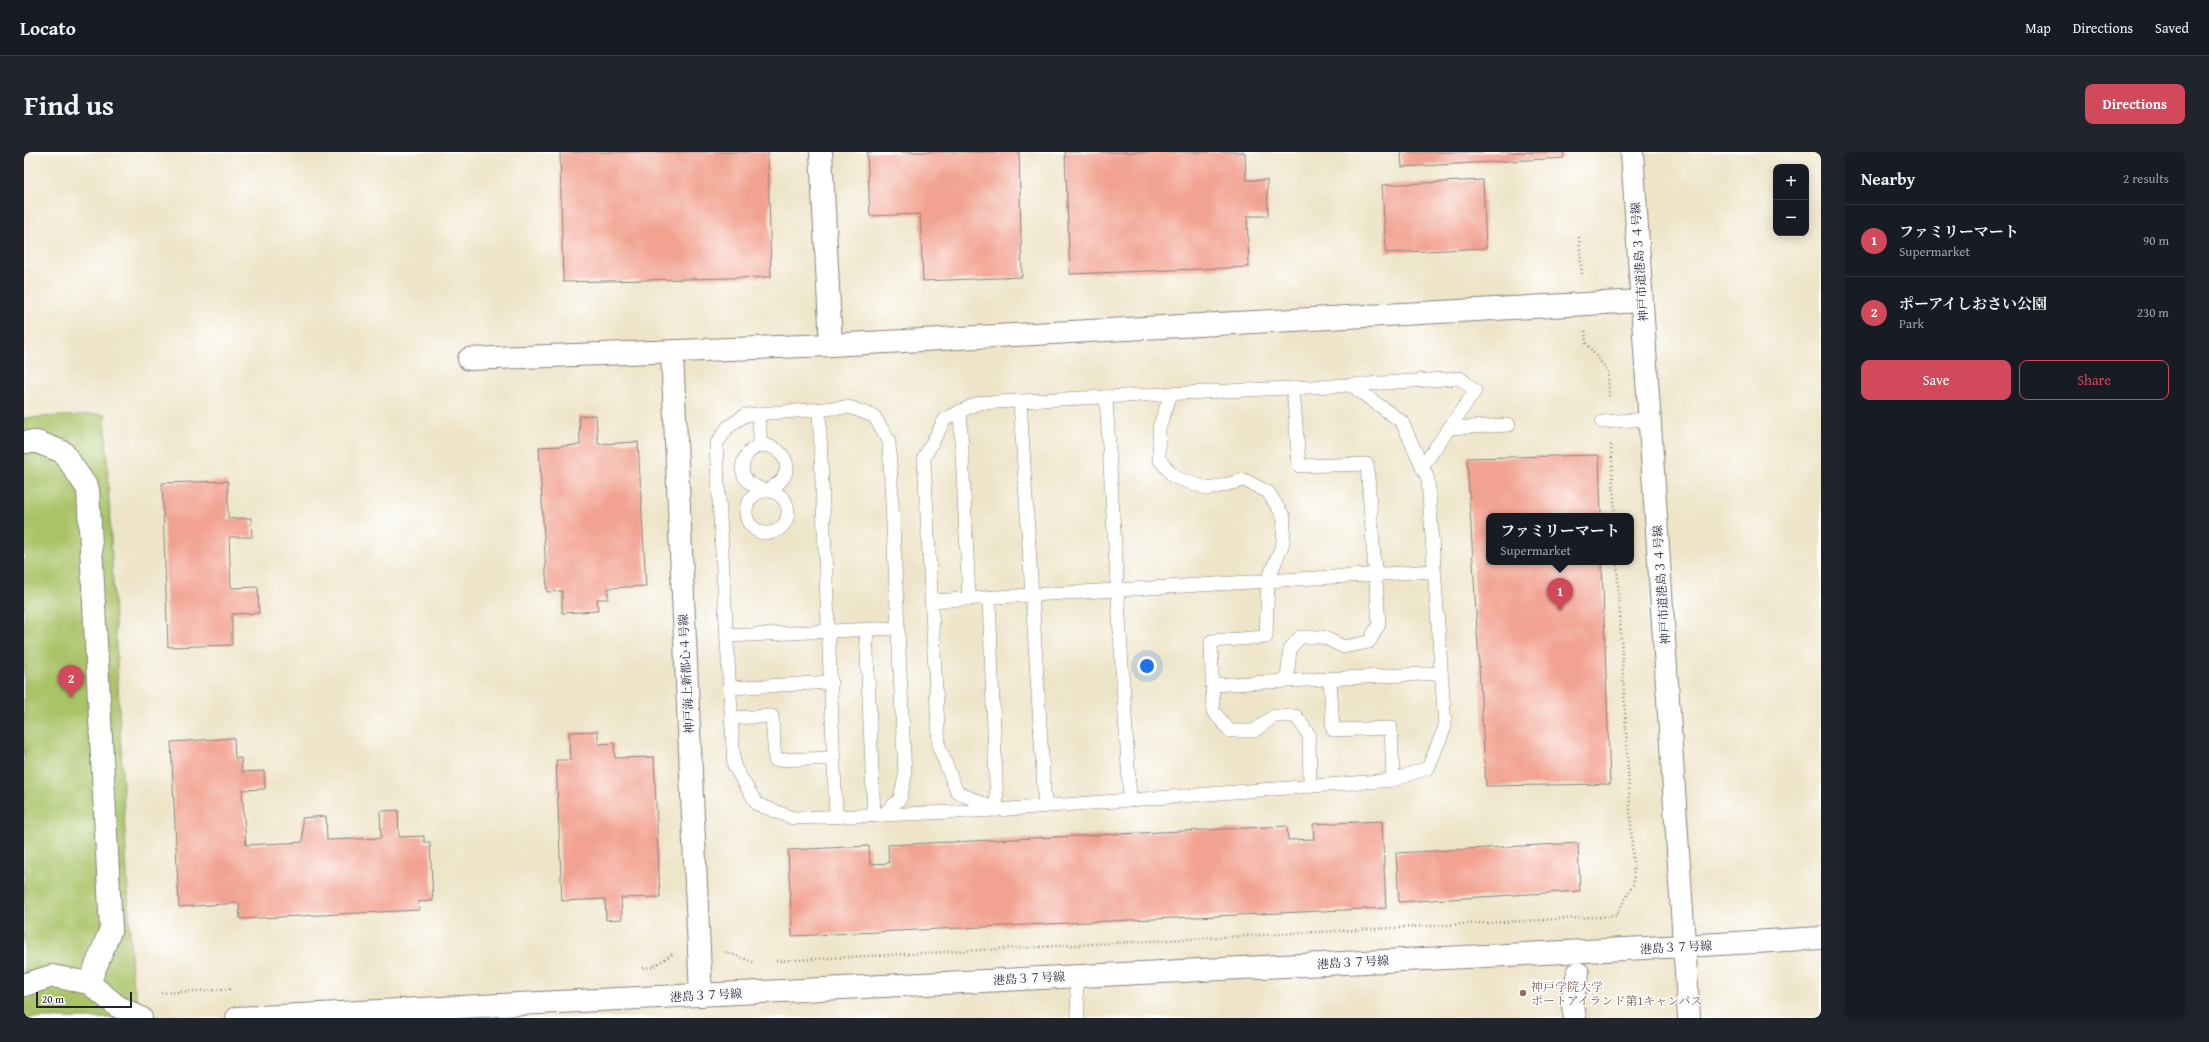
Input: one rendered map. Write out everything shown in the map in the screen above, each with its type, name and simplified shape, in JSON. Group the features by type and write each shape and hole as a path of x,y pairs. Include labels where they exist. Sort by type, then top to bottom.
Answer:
{"street":[{"path":"821,152 831,345"},
{"name":"神戸市道港島３４号線","path":"1632,152 1689,1018"},
{"path":"469,359 831,345 1641,301"},
{"name":"神戸海上新都心４号線","path":"672,352 700,995"},
{"path":"24,442 37,442 63,452 88,489 111,929 89,983"},
{"name":"港島３７号線","path":"238,1018 1821,938"},
{"path":"1575,1018 1572,1000 1578,974"},
{"path":"24,985 52,976 89,983 117,1006 141,1018"}],"lane":[{"path":"997,810 957,792 938,747 924,458 945,419 978,403 1351,385 1460,378 1476,391 1422,467"},
{"path":"878,816 900,799 905,776 889,441 874,416 849,407 745,415 727,428 716,444 734,766 758,804 793,818 878,816 997,810 1393,780 1428,768 1445,727 1428,479 1402,422 1351,385"},
{"path":"1287,680 1290,649 1300,637 1323,637 1344,647 1368,642 1379,624 1367,464 1299,466 1293,388"},
{"path":"1171,394 1159,428 1159,459 1174,477 1208,489 1244,480 1268,492 1284,517 1283,543 1268,580 1266,637 1211,641 1213,711 1230,730 1254,730 1274,716 1296,716 1309,735 1310,786"},
{"path":"1106,397 1130,800"},
{"path":"1020,400 1045,806"},
{"path":"819,410 836,816"},
{"path":"960,411 969,598"},
{"path":"758,414 761,445"},
{"path":"1606,422 1650,419"},
{"path":"1449,428 1509,425"},
{"path":"761,445 775,447 780,452 786,465 783,478 778,484 765,491 751,484 743,472 744,458 754,447 761,445"},
{"path":"931,600 1434,571"},
{"path":"989,597 997,810"},
{"path":"727,636 897,628"},
{"path":"866,629 878,816"},
{"path":"1212,685 1441,673"},
{"path":"1330,678 1333,730 1391,728 1393,780"},
{"path":"730,688 831,682"},
{"path":"731,718 772,716 775,760 834,758"},
{"path":"1076,975 1078,1018"}],"path":[{"path":"1579,237 1586,343 1608,371 1606,422 1615,513"},
{"path":"768,962 1616,916 1634,883 1617,565"},
{"path":"637,968 653,967 672,954 698,951 728,952 752,962 760,962"},
{"path":"160,993 240,988"}],"green space":[{"path":"105,414 132,978 142,1018 24,1018 24,418"}],"building":[{"path":"560,152 768,152 771,277 563,282"},
{"path":"867,152 1019,152 1022,277 923,281 920,214 870,216"},
{"path":"1065,152 1245,152 1246,180 1267,180 1268,216 1247,216 1249,267 1070,274"},
{"path":"1401,152 1563,152 1564,158 1402,167"},
{"path":"1483,180 1486,248 1386,253 1382,185"},
{"path":"596,415 598,444 638,442 646,586 608,588 608,599 597,599 598,611 562,613 562,591 547,592 539,447 580,445 579,416"},
{"path":"1599,455 1601,513 1486,513 1486,565 1602,565 1610,784 1486,786 1467,458"},
{"path":"228,481 228,519 251,518 252,537 229,537 231,588 258,587 259,613 232,614 232,645 168,647 162,483"},
{"path":"598,731 598,744 614,743 615,758 654,757 660,897 621,898 622,919 606,920 605,899 562,901 556,760 570,760 569,732"},
{"path":"234,738 235,758 241,758 242,772 264,771 265,789 242,790 246,845 303,842 302,818 326,816 327,840 381,838 380,811 398,810 399,837 424,836 424,842 430,842 433,901 418,902 419,910 240,919 239,903 179,907 171,742"},
{"path":"1382,821 1386,908 792,936 788,850 869,846 870,864 889,863 888,845 1287,826 1288,840 1314,839 1313,824"},
{"path":"1578,843 1580,891 1399,902 1396,853"}],"place":[{"name":"ファミリーマート","path":"1560,611"},
{"name":"ポーアイしおさい公園","path":"71,698"},
{"name":"神戸学院大学 ポートアイランド第1キャンパス","path":"1523,993"}]}
